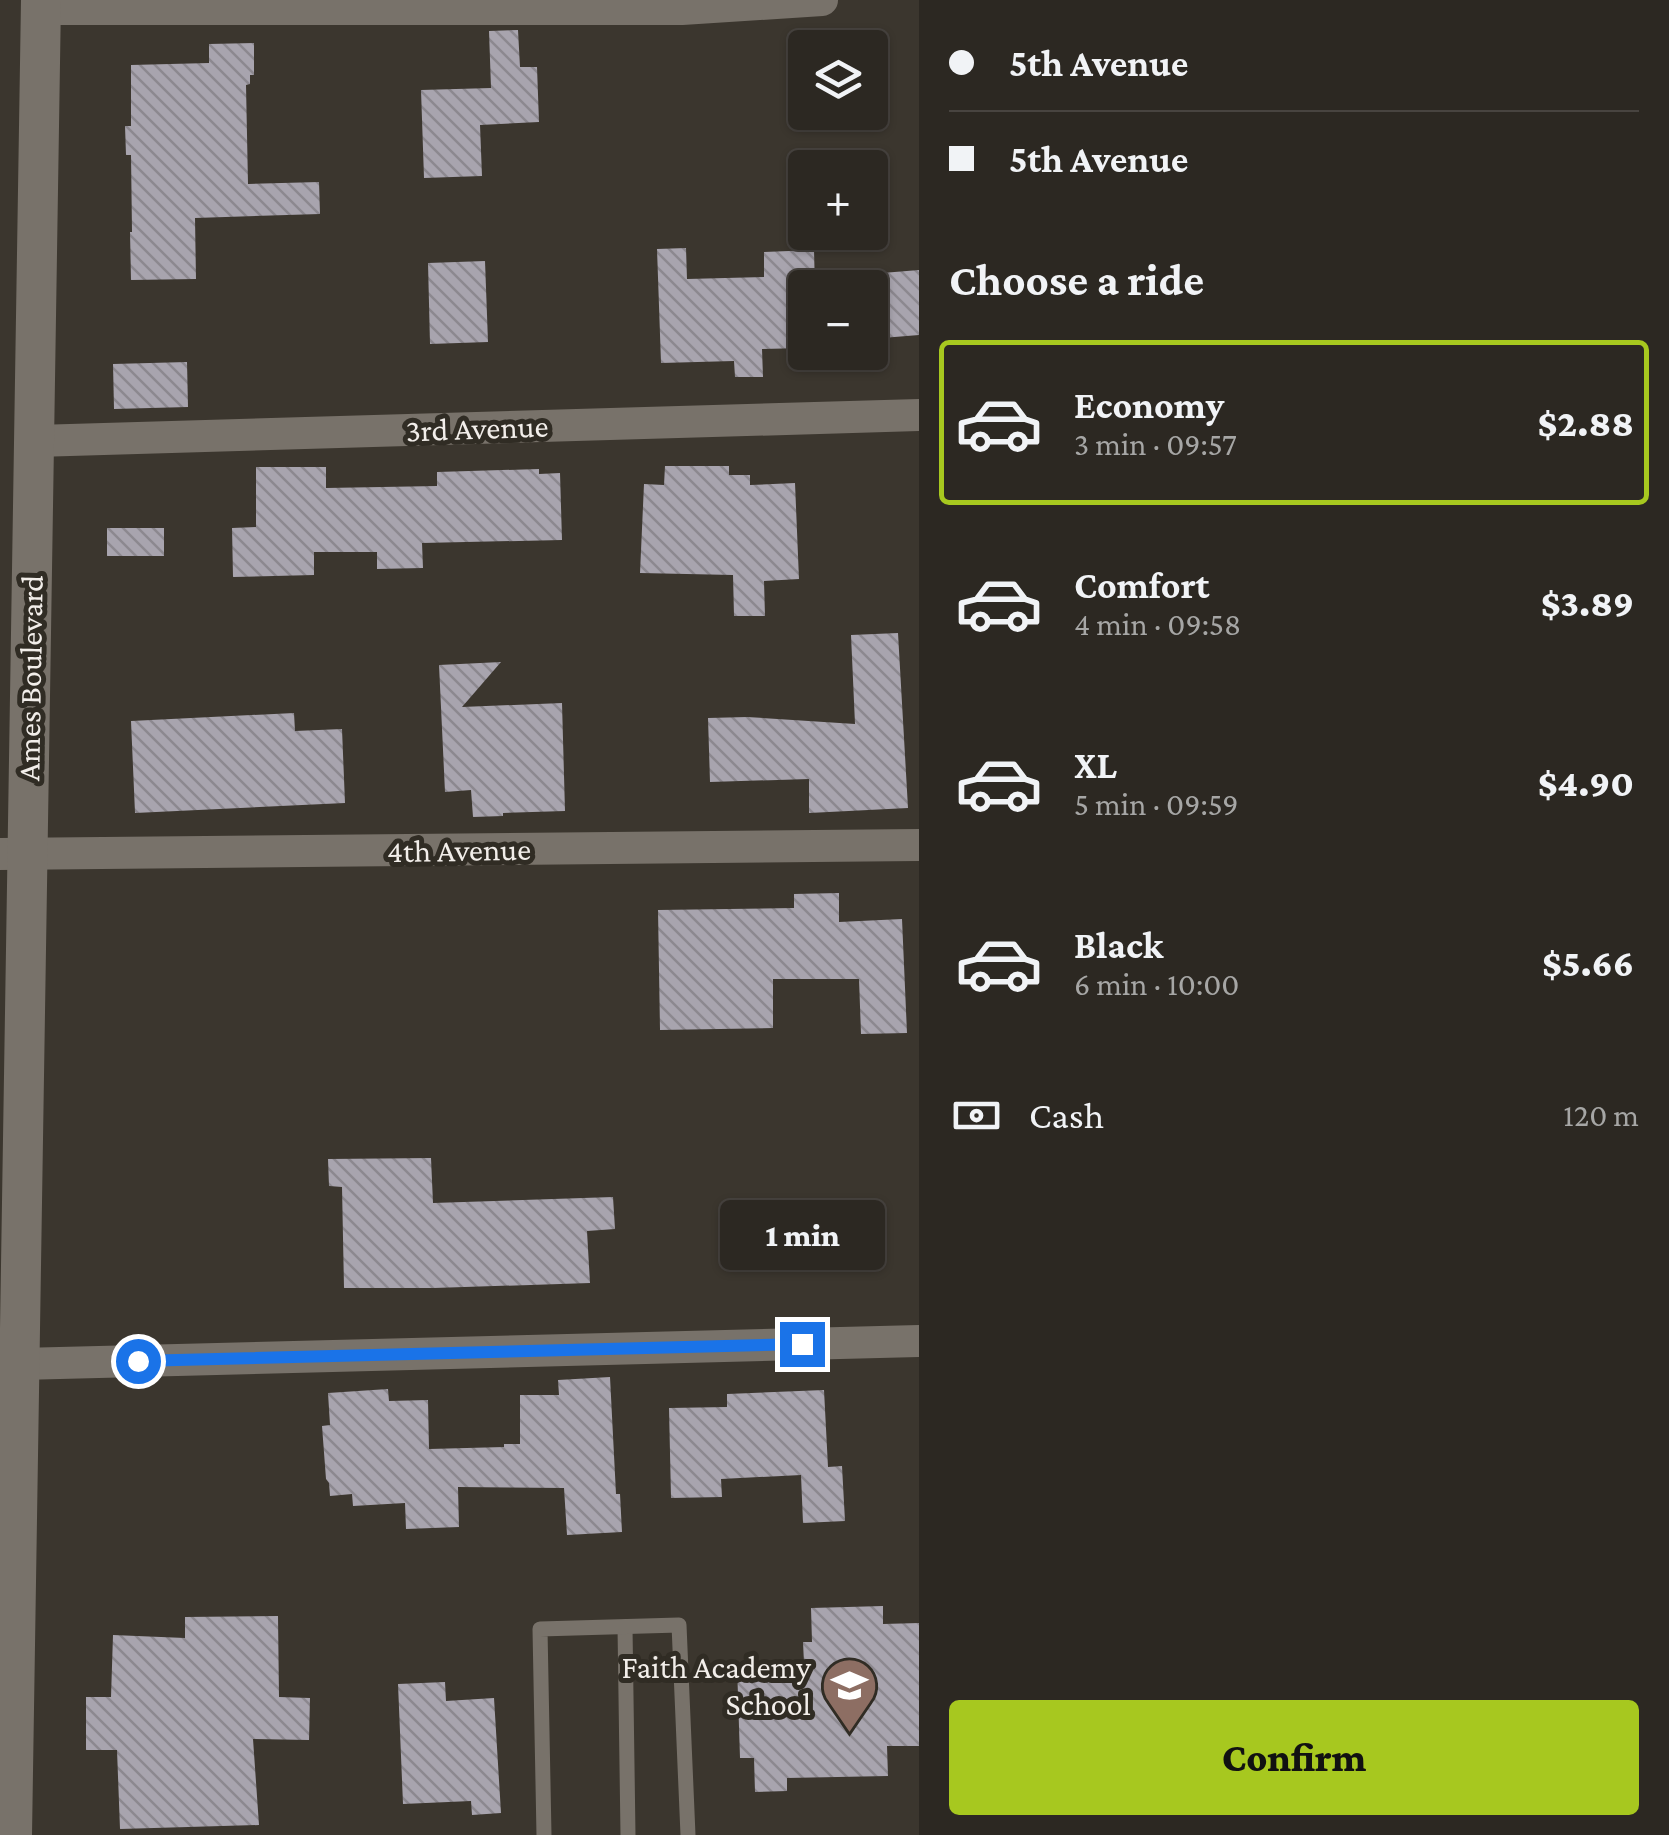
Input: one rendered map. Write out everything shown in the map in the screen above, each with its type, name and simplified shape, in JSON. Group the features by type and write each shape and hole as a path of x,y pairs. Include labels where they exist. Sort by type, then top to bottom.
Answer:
{"street":[{"path":"41,4 682,9 822,0"},
{"name":"Ames Boulevard","path":"12,1835 20,1364 13,854 36,441 41,4"},
{"name":"3rd Avenue","path":"36,441 919,415"},
{"name":"4th Avenue","path":"13,854 919,845"},
{"path":"20,1364 919,1341"}],"lane":[{"path":"544,1835 540,1629 679,1625 688,1835"},
{"path":"625,1626 628,1835"}],"building":[{"path":"518,30 520,67 537,67 539,122 480,125 482,176 424,178 421,90 491,88 489,31"},
{"path":"254,43 254,75 250,75 250,84 246,85 248,184 319,182 320,214 195,218 196,279 131,280 131,155 126,155 125,126 131,126 131,65 209,63 209,44"},
{"path":"686,248 687,279 764,277 764,252 814,250 815,270 788,270 788,348 762,349 763,377 735,377 734,361 661,363 657,249"},
{"path":"485,261 488,342 430,344 428,263"},
{"path":"919,270 919,335 888,338 888,273"},
{"path":"187,362 188,407 114,409 113,364"},
{"path":"665,466 729,466 729,475 750,475 750,485 795,483 799,579 764,581 765,616 734,616 733,575 640,573 644,484 664,485"},
{"path":"256,467 326,467 326,488 437,486 437,472 539,469 539,474 560,473 562,540 422,543 423,568 377,569 377,552 314,552 314,575 233,577 232,528 256,527"},
{"path":"107,528 164,528 164,556 107,556"},
{"path":"898,633 908,808 809,813 809,779 710,782 708,718 855,724 851,635"},
{"path":"501,662 462,707 562,703 565,811 473,817 471,790 445,792 439,665"},
{"path":"294,713 295,731 342,729 345,803 135,813 131,721"},
{"path":"839,893 839,922 902,919 907,1033 861,1034 859,979 773,979 773,1028 660,1030 658,910 794,908 794,894"},
{"path":"431,1158 433,1203 613,1197 615,1229 587,1231 590,1283 344,1288 342,1187 329,1186 328,1159"},
{"path":"610,1377 616,1494 620,1494 622,1532 567,1535 564,1488 458,1487 459,1527 406,1529 405,1503 353,1506 352,1494 330,1496 322,1426 330,1425 328,1393 388,1389 389,1401 428,1400 429,1449 504,1447 520,1444 520,1395 559,1395 558,1380"},
{"path":"824,1390 828,1467 842,1466 845,1521 803,1523 801,1475 721,1479 722,1497 671,1498 669,1408 727,1407 727,1394"},
{"path":"883,1606 883,1624 919,1623 919,1746 887,1746 888,1776 787,1778 787,1791 755,1792 754,1758 740,1758 737,1665 804,1663 803,1642 812,1642 811,1608"},
{"path":"278,1616 279,1697 310,1698 309,1740 253,1739 259,1825 120,1829 117,1750 86,1750 86,1697 111,1697 113,1635 185,1638 185,1617"},
{"path":"445,1682 446,1701 494,1698 501,1813 472,1815 471,1801 403,1804 398,1684"}],"place":[{"name":"Faith Academy School","path":"850,1734"}],"route":[{"path":"138,1361 802,1344"}]}
